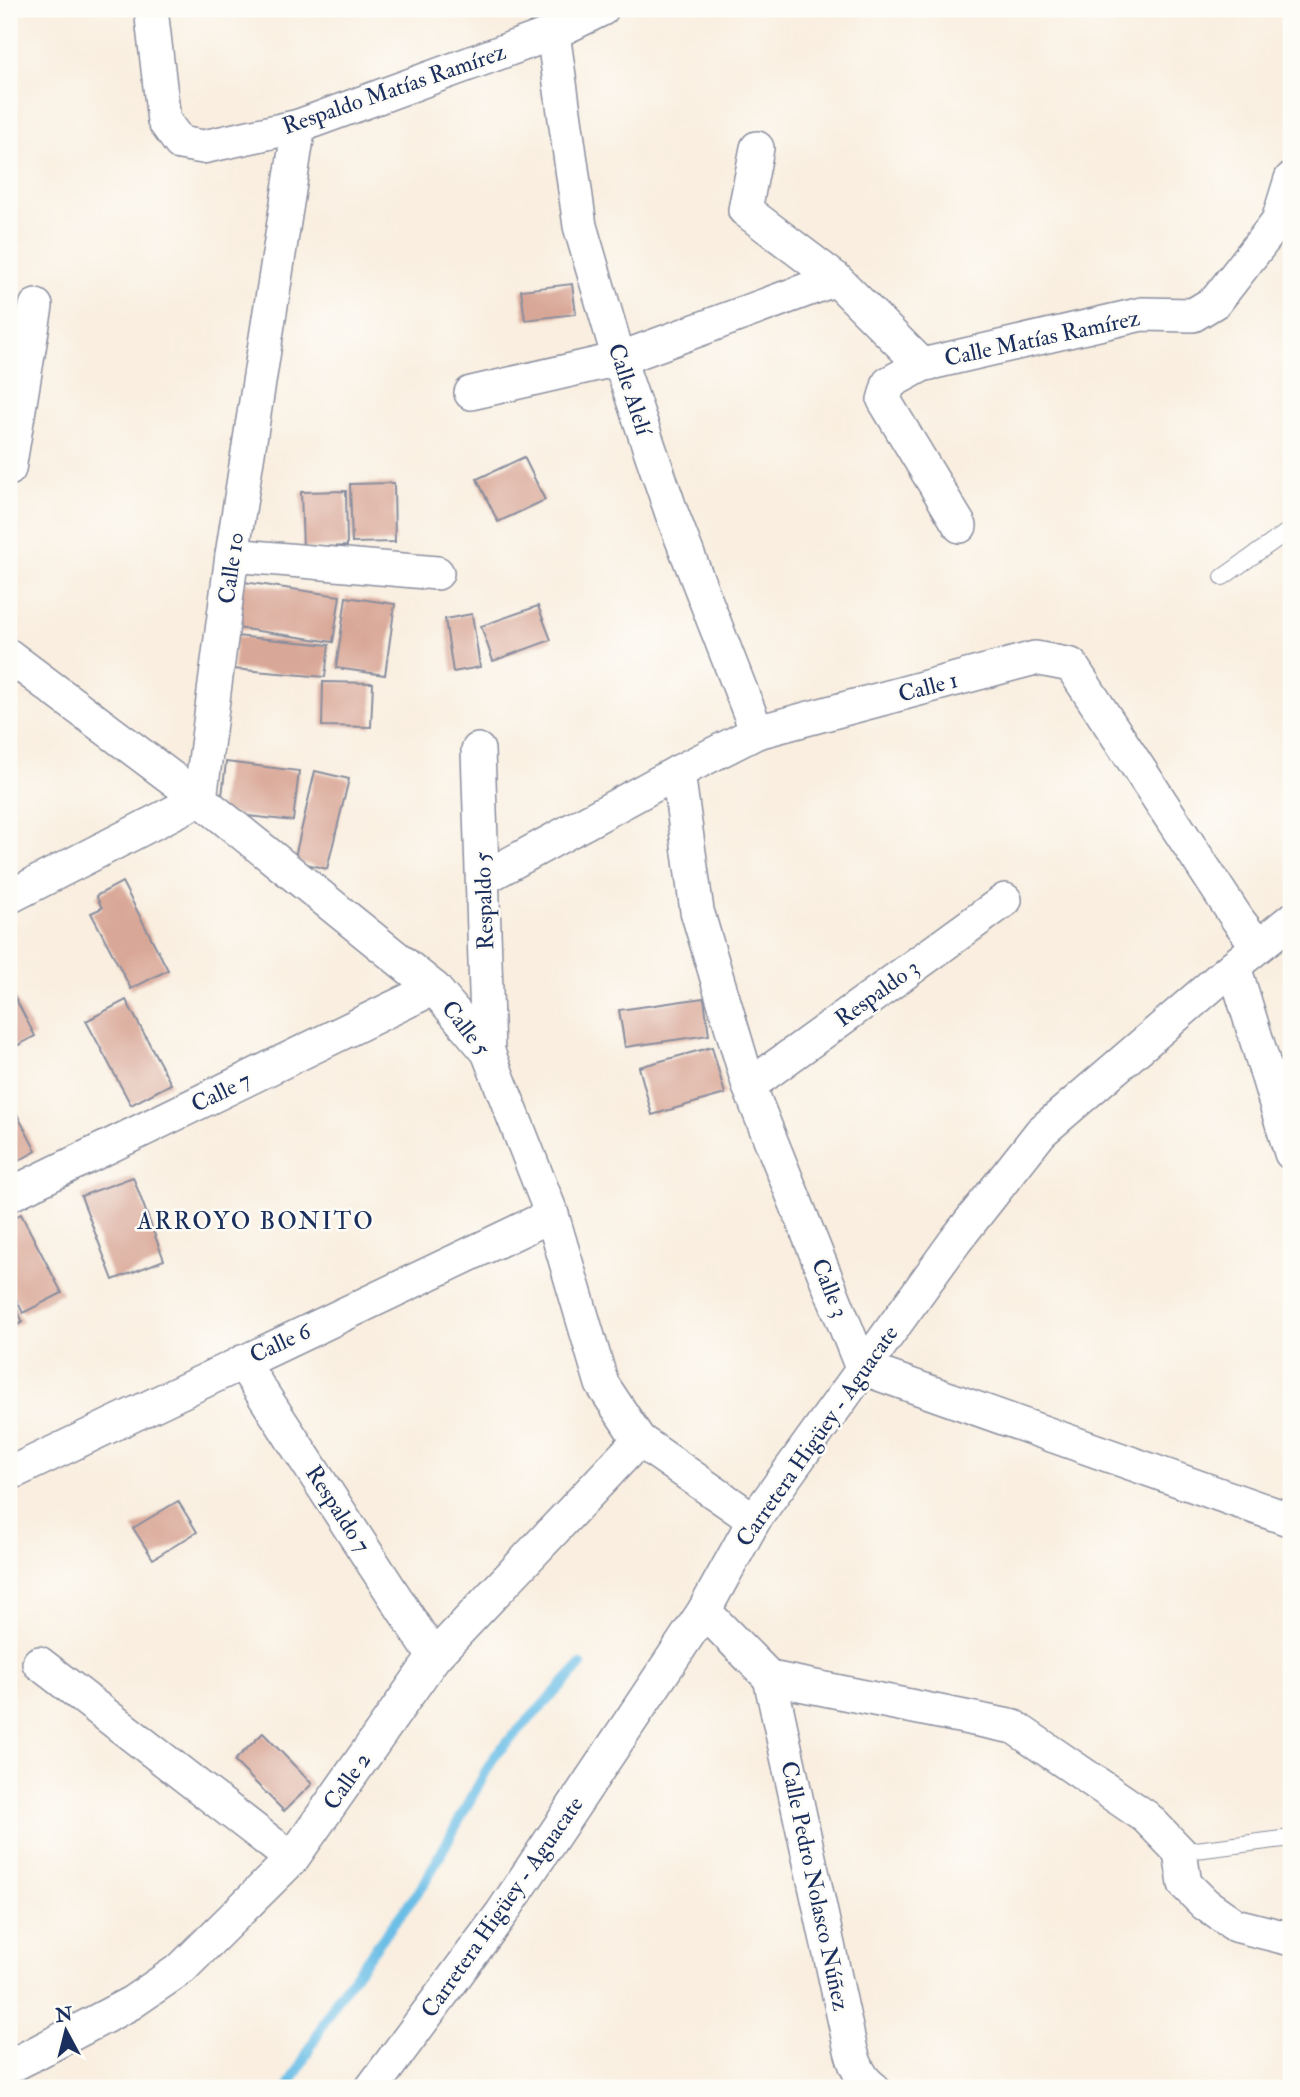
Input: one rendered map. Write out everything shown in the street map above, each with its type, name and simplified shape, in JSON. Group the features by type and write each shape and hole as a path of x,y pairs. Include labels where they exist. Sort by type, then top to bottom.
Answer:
{"street":[{"name":"Respaldo Matías Ramírez","path":"151,9 164,121 180,143 203,147 299,126 553,33 602,9"},
{"name":"Calle Alelí","path":"553,33 580,226 619,359 672,514 757,732"},
{"name":"Calle 10","path":"200,799 232,555 299,126"},
{"path":"757,148 745,210 836,279 922,365"},
{"name":"Calle Matías Ramírez","path":"960,526 884,400 889,383 922,365 1142,314 1193,316 1216,301 1278,221 1291,179"},
{"path":"471,393 619,359 836,279"},
{"path":"9,469 36,306"},
{"path":"232,555 437,573"},
{"name":"Calle 5","path":"9,656 200,799 434,988 488,1052 552,1214 602,1384 639,1440 754,1520"},
{"name":"Calle 1","path":"484,878 757,732 1035,658 1070,664 1238,920 1246,956"},
{"name":"Respaldo 5","path":"478,750 488,1052"},
{"name":"Calle 3","path":"678,772 697,911 749,1086 862,1368"},
{"path":"9,897 200,799"},
{"name":"Respaldo 3","path":"749,1086 1005,900"},
{"name":"Carretera Higüey - Aguacate","path":"372,2088 502,1913 704,1611 754,1520 956,1240 1041,1132 1291,920"},
{"path":"1246,956 1291,1153"},
{"name":"Calle 7","path":"9,1195 434,988"},
{"name":"Calle 6","path":"9,1474 552,1214"},
{"name":"Respaldo 7","path":"242,1362 434,1657"},
{"path":"862,1368 1291,1520"},
{"name":"Calle 2","path":"9,2067 131,2003 181,1968 292,1859 434,1657 639,1440"},
{"path":"704,1611 770,1678 1014,1727 1146,1817 1180,1852 1185,1884 1205,1904 1236,1925 1291,1939"},
{"path":"39,1663 292,1859"},
{"name":"Calle Pedro Nolasco Núñez","path":"770,1678 855,2064 868,2085 873,2088"}],"lane":[{"path":"1223,577 1291,529"},
{"path":"1180,1852 1291,1838"}],"building":[{"path":"572,284 576,314 525,320 521,290"},
{"path":"524,457 545,500 498,522 477,479"},
{"path":"394,483 395,542 352,543 350,484"},
{"path":"346,491 347,546 303,548 301,492"},
{"path":"237,581 340,596 333,642 230,627"},
{"path":"346,597 395,604 385,675 336,668"},
{"path":"538,606 551,640 493,661 481,626"},
{"path":"472,614 480,667 453,672 445,619"},
{"path":"236,636 329,645 325,677 233,669"},
{"path":"323,682 373,683 371,727 322,726"},
{"path":"226,762 299,771 293,821 220,813"},
{"path":"315,771 349,779 327,869 294,861"},
{"path":"122,882 168,970 131,989 91,913 102,908 96,896"},
{"path":"9,986 35,1036 9,1050"},
{"path":"704,998 709,1035 625,1047 619,1010"},
{"path":"126,1000 171,1084 131,1105 86,1021"},
{"path":"712,1047 725,1094 652,1115 639,1067"},
{"path":"9,1099 36,1151 9,1166"},
{"path":"133,1177 164,1260 113,1280 81,1196"},
{"path":"21,1214 62,1293 23,1313 9,1285 9,1220"},
{"path":"9,1294 23,1322 9,1329"},
{"path":"178,1501 197,1532 153,1559 133,1528"},
{"path":"263,1733 312,1784 284,1811 234,1761"}],"waterway":[{"path":"288,2088 338,1997 424,1884 495,1755 581,1665"}],"district":[{"name":"ARROYO BONITO","path":"256,1221"}]}
